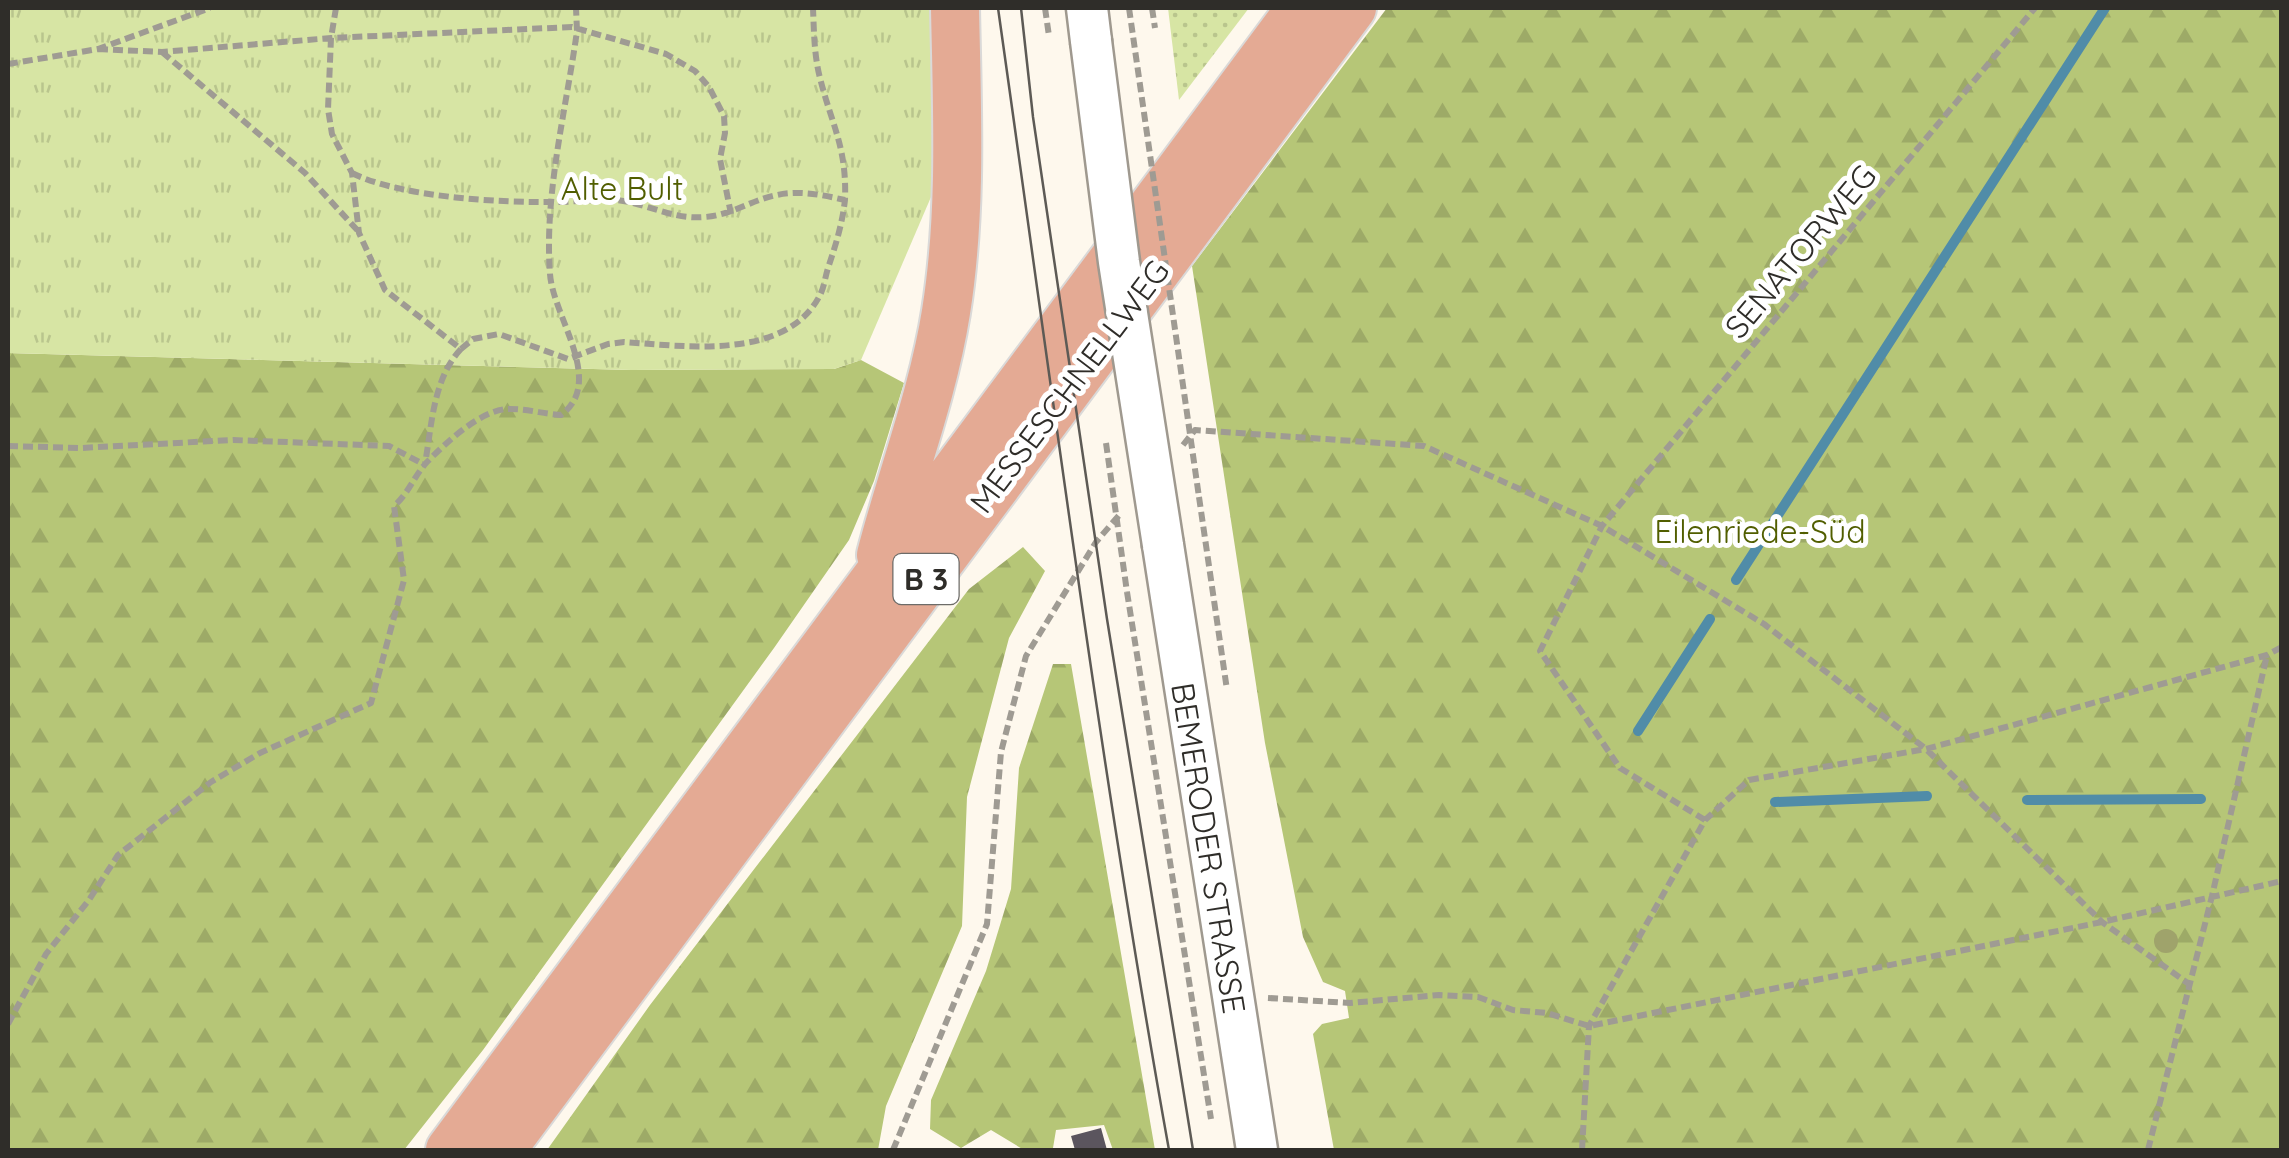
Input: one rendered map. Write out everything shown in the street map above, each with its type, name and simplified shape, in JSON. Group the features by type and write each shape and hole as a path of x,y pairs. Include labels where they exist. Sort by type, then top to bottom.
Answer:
{"highway":[{"path":"873,583 926,400 946,312 958,187 955,8"},
{"name":"MESSESCHNELLWEG","path":"450,1150 1301,8"},
{"name":"MESSESCHNELLWEG","path":"501,1150 1352,8"}],"main road":[{"name":"BEMERODER STRASSE","path":"1089,24 1120,262 1258,1150"}],"path":[{"path":"8,64 98,49 210,8"},
{"path":"336,8 328,109 332,134 352,173 360,233 385,290 462,349"},
{"path":"8,1024 46,954 89,900 118,855 227,772 260,753 371,704 404,580 394,506 404,498 424,465 461,432 492,413 507,409 561,416 574,406 580,390 576,358 550,277 552,202 576,8"},
{"path":"424,465 447,365 473,339 499,334 533,348 576,358 608,344 730,345 760,340 796,324 820,297 842,232 846,165 817,66 813,8"},
{"path":"1129,8 1199,498"},
{"path":"1152,8 1155,28"},
{"name":"SENATORWEG","path":"1705,820 1620,768 1540,652 1602,526 2036,8"},
{"path":"98,49 162,52 331,38 574,29 666,54 694,71 709,87 724,116 726,133 720,159 731,214"},
{"path":"162,52 305,173 360,233"},
{"path":"352,173 399,190 552,202 611,200 631,202 677,217 731,214 776,195 819,194 845,200"},
{"path":"8,446 81,448 234,440 389,446 424,465"},
{"path":"1602,526 1764,624 1926,749 2102,922 2190,984"},
{"path":"1127,592 1213,1131"},
{"path":"1582,1150 1589,1026 1705,820 1748,780 1926,749 2282,647"},
{"path":"2148,1150 2267,654"},
{"path":"1289,999 1350,1003 1439,994 1478,997 1513,1010 1547,1013 1589,1026 2102,922 2282,881"}],"green space":[{"name":"Alte Bult","path":"8,8 931,8 934,190 861,360 834,369 631,370 8,353"},
{"path":"1168,8 1249,8 1179,100"},
{"name":"Eilenriede-Süd","path":"1387,8 2281,8 2281,1150 1334,1150 1313,1034 1322,1024 1349,1018 1345,991 1323,982 1303,937 1265,743 1192,266"},
{"path":"8,353 631,370 834,369 861,360 904,383 874,481 849,540 483,1050 404,1150 8,1150"},
{"path":"1023,547 1045,571 1009,638 967,797 962,926 886,1106 878,1150 547,1150 650,1005 969,589"},
{"path":"1053,664 1071,664 1155,1150 1113,1150 1104,1125 1056,1130 1053,1148 1024,1150 991,1130 961,1148 930,1129 931,1100 986,971 1011,889 1019,768"}],"building":[{"path":"1101,1128 1107,1150 1075,1150 1071,1136"}],"waterway":[{"path":"1736,580 2105,8"},
{"path":"1638,731 1710,619"},
{"path":"1775,802 1927,796"},
{"path":"2027,800 2201,799"}],"tram line":[{"path":"998,8 1099,723 1169,1150"},
{"path":"1021,8 1033,117 1107,619 1193,1150"}]}
